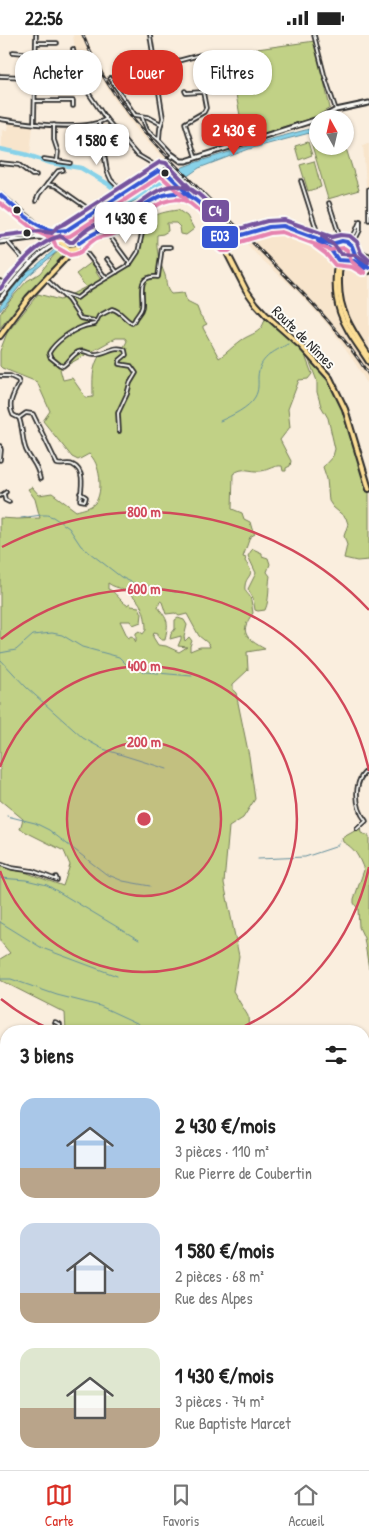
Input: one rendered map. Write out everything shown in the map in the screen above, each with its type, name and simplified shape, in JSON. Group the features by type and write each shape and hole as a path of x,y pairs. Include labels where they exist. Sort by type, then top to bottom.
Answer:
{"main road":[{"path":"68,248 113,225 150,199 164,192 179,190 188,193 208,212"},
{"path":"0,195 46,230 78,244"},
{"name":"Route de Nîmes","path":"208,212 227,235 232,261"},
{"name":"Route de Nîmes","path":"208,212 216,224 220,242 224,245 246,290 256,304 301,346 330,378 345,409 369,489"},
{"path":"224,245 238,236 272,226 283,227 330,243 345,241 352,246 353,253 369,269"},
{"path":"258,230 287,230 316,240 333,252 336,258 336,290 340,314 349,332 369,362"},
{"path":"220,237 227,235 238,236"},
{"path":"63,236 68,248 66,258"},
{"path":"333,252 337,243"},
{"path":"1,333 28,298 78,244"},
{"path":"353,253 339,270 341,305 350,328 369,356"},
{"path":"336,258 357,263 369,269"}],"street":[{"path":"36,35 36,50"},
{"path":"150,35 152,50"},
{"path":"314,35 336,110"},
{"path":"36,43 57,43"},
{"path":"0,76 15,77"},
{"path":"110,78 135,115 157,121 161,124"},
{"path":"186,91 186,93 203,92 206,106 204,111 185,123 196,158"},
{"path":"34,123 35,95"},
{"path":"90,95 127,146 154,165 162,167"},
{"path":"159,140 163,115 160,95"},
{"path":"35,101 73,101 73,105"},
{"path":"340,110 369,103"},
{"path":"142,117 147,130 181,161 196,158 309,122"},
{"path":"0,119 54,125 83,125 99,123 106,119"},
{"path":"99,123 107,171 111,180 124,193"},
{"path":"54,125 54,140 58,153 57,161"},
{"path":"0,299 2,294 32,262 72,226 158,171 173,155"},
{"path":"44,159 70,163"},
{"path":"0,163 19,165 32,175 36,175"},
{"path":"154,165 166,163"},
{"path":"154,165 158,171"},
{"path":"36,201 46,184 58,171 63,170"},
{"path":"302,181 317,231 316,238"},
{"path":"46,184 56,186 94,213"},
{"path":"369,189 369,220"},
{"path":"329,203 339,234 345,241 355,233 360,221 360,230 352,246"},
{"path":"59,292 78,298 130,264 138,252 142,241 143,229 148,219"},
{"path":"43,238 47,234 46,230"},
{"path":"108,233 130,264"},
{"path":"337,243 339,234"},
{"path":"0,241 43,238 52,240 63,236"},
{"path":"8,241 24,260 25,270"},
{"path":"78,244 106,278"},
{"path":"119,431 118,413 136,373 132,366 122,366 119,364 119,361 126,355 125,350 119,348 95,354 82,351 75,354 64,366 59,365 49,356 50,351 57,343 83,326 95,324 99,317 112,309 121,313 132,323 140,312 142,305 141,287 145,281 158,277 162,247 170,247"},
{"path":"107,259 117,272"},
{"path":"24,260 32,262"},
{"path":"46,279 68,300 80,317 95,321"},
{"path":"0,281 10,287"},
{"path":"0,376 10,376 18,379 19,383 11,399 10,407 13,415 19,418"},
{"path":"19,418 26,413 33,414 57,464 74,465 77,468 81,475 80,493 80,500 84,501 86,497 80,493"},
{"path":"19,418 26,449 38,467 40,479"},
{"path":"0,446 0,460"},
{"path":"0,496 5,493 5,500 9,502"},
{"path":"357,829 366,821 358,805 357,790 363,773 369,769"},
{"path":"0,864 34,871 57,880 56,877"},
{"path":"55,1023 60,1025"}],"shaded area":[{"path":"73,35 85,35 92,50 75,50"},
{"path":"102,69 112,87 112,95 116,95 148,136 168,156 166,161 140,134 112,96 102,78"},
{"path":"9,122 33,126 30,154 2,148 2,132 8,130"},
{"path":"369,143 369,224 363,145"},
{"path":"276,230 328,256 333,263 334,273 341,273 345,265 351,264 359,268 369,257 369,387 355,363 328,325 298,292 246,243 252,239 251,234"}],"green space":[{"path":"315,41 330,108 327,110 309,110 309,119 261,134 259,127 243,131 236,95 272,95 272,50 250,50"},
{"path":"308,142 309,155 312,155 299,160 295,146"},
{"path":"315,155 348,155 359,190 328,199"},
{"path":"314,161 321,187 308,191 300,165"},
{"path":"186,180 239,233 225,231 215,216 184,183 181,183"},
{"path":"178,210 187,216 194,229 186,235 181,234 180,227 176,223 167,223 168,231 157,235 158,256 169,292 171,294 184,293 187,302 197,307 207,324 203,328 219,358 243,339 258,331 265,319 307,351 330,378 339,394 369,489 369,560 357,561 344,558 347,545 344,536 348,524 346,518 329,501 327,479 323,467 333,456 335,449 328,418 321,406 317,392 317,381 307,355 306,358 312,374 308,379 299,380 288,409 290,427 280,440 291,461 290,466 286,468 286,471 283,471 282,466 279,466 261,471 240,470 233,474 232,509 242,513 244,519 250,522 255,534 250,537 243,557 246,558 245,561 251,573 245,588 251,599 253,613 245,630 249,638 265,649 247,652 248,670 233,684 249,756 255,799 243,818 229,827 224,883 239,956 233,991 248,1016 249,1025 66,1025 65,1013 0,980 0,959 10,953 0,941 0,863 63,886 70,865 64,851 20,829 23,819 0,800 0,518 40,518 35,499 28,489 32,487 39,495 52,493 76,511 89,507 98,498 100,477 96,463 89,454 78,460 72,457 43,421 50,411 37,382 2,368 0,366 0,351 7,333 38,294 60,300 86,287 76,274 92,262 98,270 96,272 101,280 128,265 138,252 147,222 153,217","holes":["116,338 125,338 127,341 124,347 101,353 94,369 93,397 86,398 72,378 63,380 60,369","108,583 129,593 141,606 145,617 146,630 143,634 139,631 136,633 136,642 133,637 128,638 120,621 130,621 133,625 141,622 142,614 139,607 131,606 130,603 127,605 108,589","160,601 166,614 175,613 179,616 187,614 199,636 210,647 200,647 190,651 192,641 189,637 185,641 184,637 187,625 184,620 178,618 175,620 175,629 170,639 181,636 178,646 187,647 179,652 166,646 158,645 153,637 154,632 158,633 158,637 161,640 165,640 167,626 165,617 158,607"]},
{"path":"343,243 351,251 343,259 335,251"},
{"path":"63,248 66,250 64,256 26,296 0,328 0,314 9,301 27,281 40,273 54,255"},
{"path":"253,549 268,558 270,564 267,572 270,576 267,606 265,610 258,611 255,610 253,598 248,589 256,573 248,556"},
{"path":"360,828 361,833 369,836 369,969 364,938 359,927 358,909 354,903 364,870 356,853 343,842 342,838"}],"water":[{"path":"309,129 309,133 249,149 199,168 189,175 124,206 66,244 27,277 0,311 0,305 27,271 35,267 75,231 141,189 160,181 183,167"}],"waterway":[{"path":"0,149 24,154 51,163 81,168 118,192"},
{"path":"220,421 249,405 257,392 259,370 264,360 288,344"},
{"path":"21,518 41,515 53,517 69,528 81,546 121,577 133,583 176,592"},
{"path":"0,653 16,650 33,635 52,633 62,635 82,647 119,657 131,669 192,676"},
{"path":"0,659 26,687 83,738 103,749 167,769"},
{"path":"7,816 35,823 49,830 106,874 123,881 150,886"},
{"path":"258,859 305,857 335,847 340,841"},
{"path":"0,878 26,880 47,885 139,940"},
{"path":"0,922 42,948 117,976"},
{"path":"0,979 11,979 57,995 100,1006 139,1024"}],"railway":[{"path":"83,35 104,77 130,115 177,166 314,305 337,331 369,375"}],"transit line":[{"name":"C4","path":"0,236 39,231 52,233 57,227 160,162 166,163 195,193"},
{"name":"E03","path":"158,171 168,174 191,197"},
{"name":"E03","path":"0,195 39,226 57,231 67,230 158,171"},
{"path":"47,236 58,238 70,236 161,176 186,199"},
{"name":"C4","path":"0,289 42,244 60,236 73,242 91,227 113,221 157,191 168,187 180,186 193,190 206,201 222,221 226,236 236,230 267,221 284,220 332,237 350,236 357,242 361,253 369,260"},
{"name":"E03","path":"79,243 91,235 115,226 127,219 154,199 174,193 192,198 208,212 216,223 223,245 227,245 238,236 269,227 283,226 332,244 342,241 347,242 352,246 356,257 369,268"},
{"path":"0,203 37,232 53,239 56,247 70,255 81,251 98,238 117,233 162,203 182,200 191,204 206,219 212,230 215,244 221,251 229,251 240,242 270,233 282,232 330,250 344,248 347,250 351,261 365,273"},
{"name":"C4","path":"322,236 335,246 341,254 356,255 368,263"},
{"name":"E03","path":"318,241 331,250 338,260 354,261 365,268"},
{"path":"315,246 326,254 335,265 352,267 362,273"}]}
